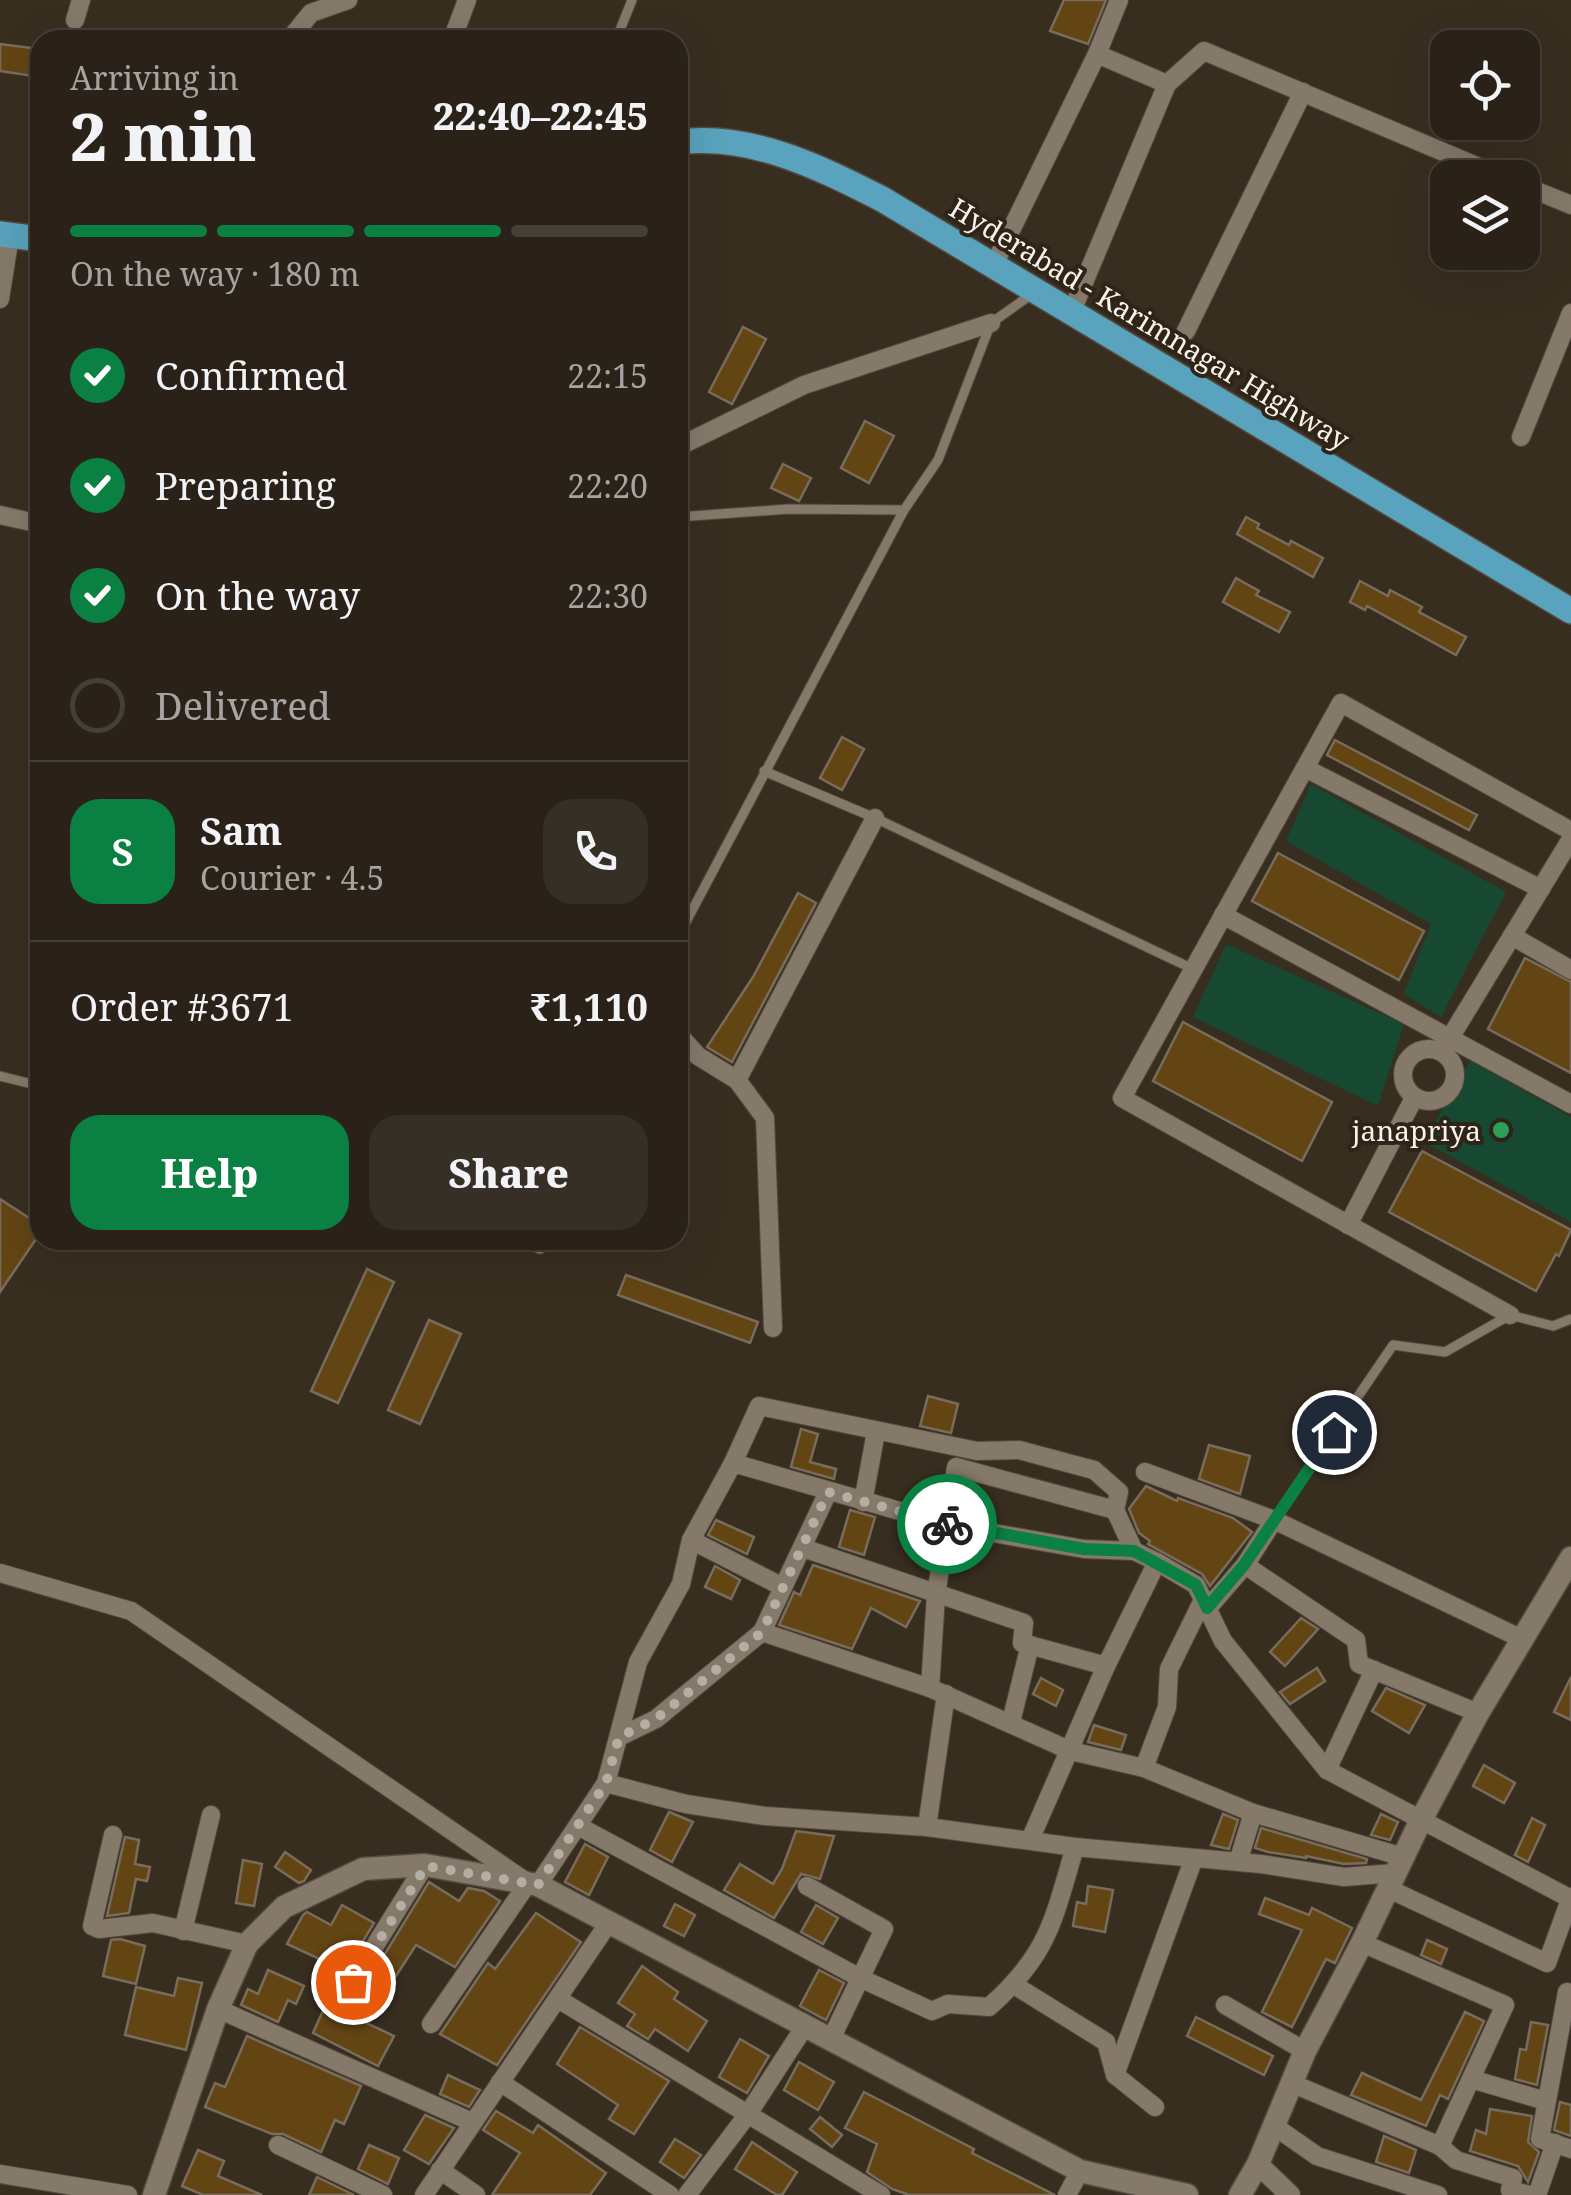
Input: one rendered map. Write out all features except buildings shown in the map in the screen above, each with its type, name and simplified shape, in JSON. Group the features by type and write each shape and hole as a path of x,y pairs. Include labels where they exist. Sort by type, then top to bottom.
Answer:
{"main road":[{"name":"Hyderabad - Karimnagar Highway","path":"688,141 757,148 809,162 882,199 1571,611"},
{"path":"5,235 30,238"},
{"path":"1240,2195 1258,2164 1306,2050 1420,1822 1478,1713 1571,1558"},
{"path":"154,2195 218,2009 247,1944 284,1907 363,1869 426,1866 533,1884 610,1921 1080,2171 1187,2195"}],"street":[{"path":"75,20 81,0"},
{"path":"297,30 311,12 348,0"},
{"path":"456,30 467,0"},
{"path":"994,265 1097,54 1119,0"},
{"path":"1072,311 1167,84 1204,50 1463,160"},
{"path":"1097,54 1167,84"},
{"path":"1186,330 1303,92"},
{"path":"1540,192 1571,205"},
{"path":"0,299 5,235"},
{"path":"1520,437 1571,314"},
{"path":"688,441 804,386 990,323"},
{"path":"0,515 30,522"},
{"path":"1446,1044 1456,1068 1453,1090 1435,1102 1414,1098 1402,1080 1406,1060 1422,1048 1446,1044 1571,835 1340,703 1122,1098 1510,1315"},
{"path":"1305,768 1540,889"},
{"path":"737,1080 875,818"},
{"path":"1223,915 1446,1044 1571,1104"},
{"path":"1512,936 1571,970"},
{"path":"688,1045 698,1056 737,1080 765,1118 772,1328"},
{"path":"1348,1225 1414,1098"},
{"path":"432,2024 533,1884 580,1827 606,1783 638,1662 680,1584 692,1540 759,1406 978,1451 1019,1450 1094,1470 1119,1492 1115,1510 1134,1551"},
{"path":"863,1502 876,1432"},
{"path":"733,1463 948,1525 1084,1549 1134,1551 1196,1585 1223,1641 1327,1770 1571,1898 1547,1963 1396,1873 1144,1768 1071,1750 938,1691 762,1632"},
{"path":"927,1828 938,1691 936,1595 956,1467 1115,1510"},
{"path":"1145,1472 1274,1520 1522,1639"},
{"path":"619,1737 656,1719 762,1632 828,1492"},
{"path":"1144,1768 1166,1707 1170,1669 1205,1604 1244,1565 1274,1520"},
{"path":"692,1540 783,1586"},
{"path":"803,1548 1024,1623 1022,1642 1106,1666"},
{"path":"1030,1840 1106,1666 1157,1562"},
{"path":"1244,1565 1356,1640 1360,1664 1478,1713"},
{"path":"0,1573 132,1610 533,1884"},
{"path":"1011,1722 1030,1645"},
{"path":"1327,1770 1374,1670"},
{"path":"606,1783 686,1804 765,1816 927,1828 1344,1877 1396,1873"},
{"path":"1238,1862 1253,1813"},
{"path":"183,1931 210,1815"},
{"path":"580,1827 862,1980 932,2012 948,2004 989,2007 1014,1985 1049,1934 1075,1847"},
{"path":"113,1836 92,1926 99,1929 152,1924 247,1944"},
{"path":"1115,2075 1194,1858"},
{"path":"353,1982 426,1866"},
{"path":"807,1886 884,1929 831,2039"},
{"path":"424,2195 610,1921"},
{"path":"1362,1943 1505,2004 1440,2146"},
{"path":"1014,1985 1106,2042 1115,2075 1155,2107"},
{"path":"1291,2082 1440,2146 1456,2160 1513,2178 1510,2190 1534,2195 1563,2146 1540,2138 1546,2101 1562,2068 1567,1992 1571,1994"},
{"path":"558,1999 881,2195"},
{"path":"1226,2004 1306,2050"},
{"path":"218,2009 472,2122"},
{"path":"687,2195 748,2114 805,2026"},
{"path":"1471,2079 1546,2101"},
{"path":"500,2082 670,2195"},
{"path":"1274,2126 1317,2156 1400,2189 1438,2195"},
{"path":"278,2145 383,2195"},
{"path":"1258,2164 1290,2195"},
{"path":"440,2170 476,2195"},
{"path":"1067,2195 1080,2171"},
{"path":"0,2174 128,2195"}],"lane":[{"path":"620,30 632,0"},
{"path":"688,918 904,510 938,460 990,323 1038,290"},
{"path":"688,516 788,509 904,510"},
{"path":"764,770 875,818 1193,970"},
{"path":"0,1076 30,1084"},
{"path":"1274,1520 1394,1345 1445,1352 1510,1315 1553,1326 1571,1318"}],"green space":[{"path":"1311,784 1506,892 1441,1017 1404,994 1431,924 1286,841"},
{"path":"1226,944 1404,1024 1378,1106 1193,1017"},
{"name":"janapriya","path":"1470,1061 1571,1117 1571,1222 1424,1142"}],"way so far":[{"path":"353,1982 426,1866 538,1885 606,1783 619,1737 656,1719 762,1632 828,1492 947,1524"}],"place":[{"name":"janapriya","path":"1501,1130"}],"route":[{"path":"947,1524 1084,1549 1134,1551 1196,1585 1207,1608 1244,1565 1334,1432"}]}
